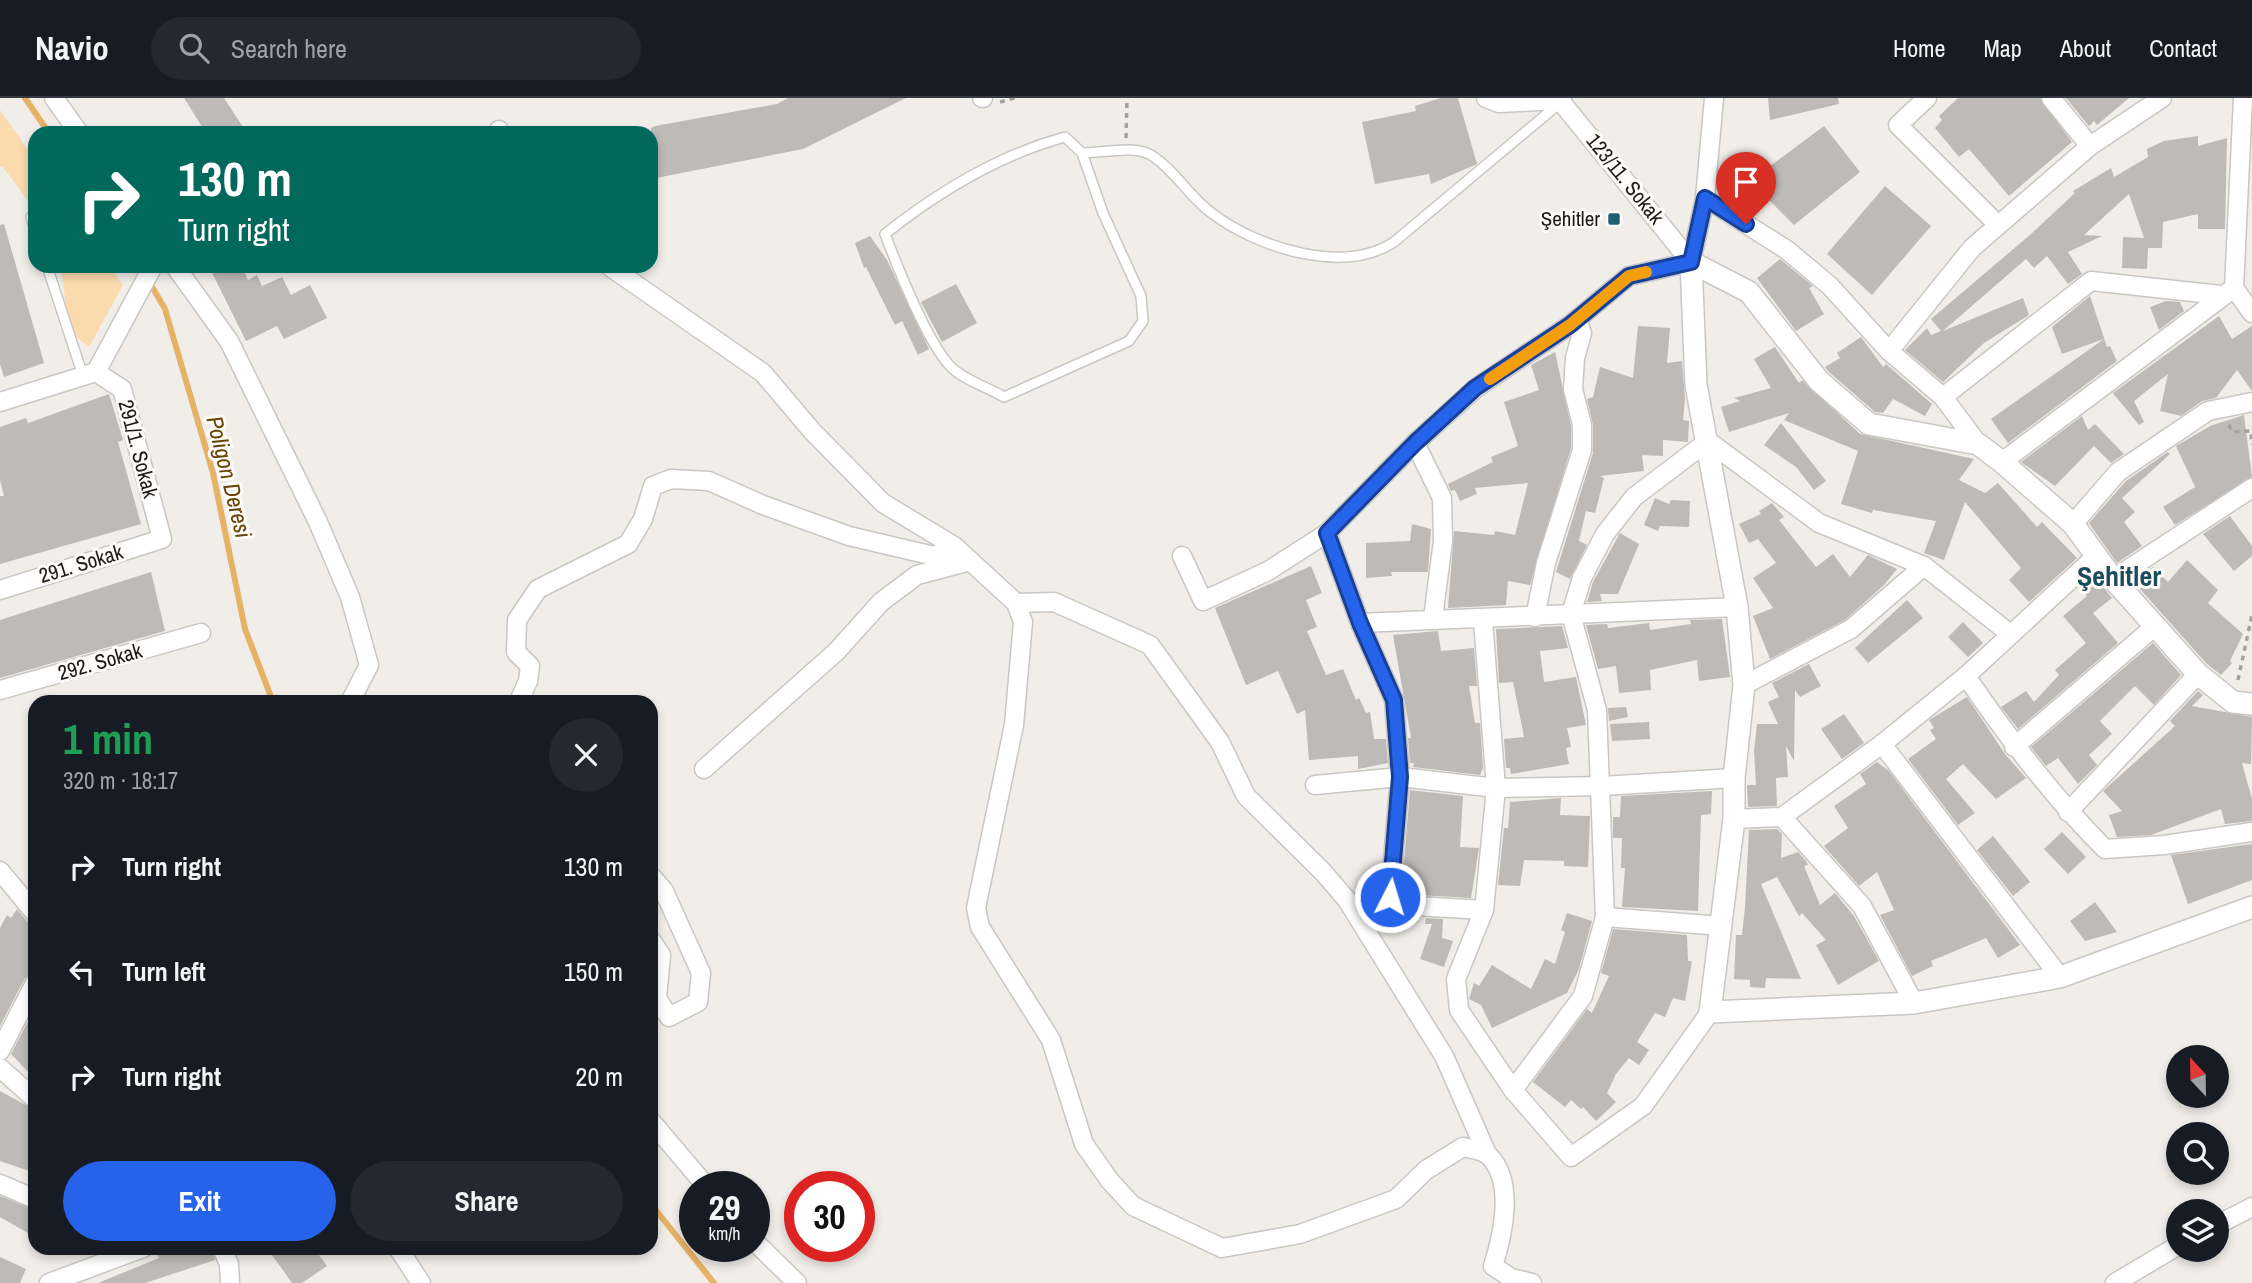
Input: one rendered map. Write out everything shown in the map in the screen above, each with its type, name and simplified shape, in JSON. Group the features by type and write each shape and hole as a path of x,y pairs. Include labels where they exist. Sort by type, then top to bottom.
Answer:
{"street":[{"path":"54,98 74,126"},
{"path":"1486,98 1499,103 1560,99"},
{"path":"1483,620 1496,788 1484,910 1456,979 1460,1010 1513,1090 1571,1157 1643,1106 1710,1012 1723,926 1744,685 1737,607 1696,385 1691,262 1705,198 1714,98"},
{"path":"1927,98 1898,125 1998,225"},
{"path":"2051,98 2090,146"},
{"path":"1889,351 1972,248 2090,146 2162,98"},
{"path":"2002,462 2228,292 2244,98 2252,103"},
{"name":"123/11. Sokak","path":"1560,99 1691,262"},
{"path":"1705,198 1787,250 1830,286 1889,351 1943,397 1978,443 2073,524 2113,579 2198,674 2242,703"},
{"path":"1182,556 1203,601 1268,571 1327,533 1415,443 1475,388 1577,319 1629,276 1691,262 1749,292 1819,381 1869,424 1978,443"},
{"path":"0,402 90,374 149,273"},
{"path":"180,273 229,341 318,522 350,597 369,665 354,695"},
{"path":"619,273 763,373 812,431 883,503 954,546 1016,603 1023,622 1014,725 976,908 979,928 1051,1040 1084,1144 1110,1181 1133,1206 1222,1248 1300,1234 1396,1199 1426,1170 1463,1147 1487,1154"},
{"path":"1943,397 2091,281 2228,292 2252,313"},
{"path":"1535,617 1546,563 1582,450 1582,425 1573,388 1575,358 1583,333 1577,319"},
{"name":"291/1. Sokak","path":"90,374 122,389 162,539"},
{"path":"2073,524 2118,472 2208,411 2252,402"},
{"path":"1708,441 1819,523 1924,566 2009,634"},
{"path":"1513,1090 1583,996 1605,917 1597,710 1571,614 1582,578 1605,534 1634,497 1708,441"},
{"path":"1415,443 1442,498 1443,541 1433,618"},
{"path":"522,695 528,681 530,666 516,652 517,620 538,589 628,544 643,519 653,486 671,479 709,481 763,505 861,539 934,556 954,546"},
{"path":"2113,579 2252,488"},
{"path":"1327,533 1360,623 1394,700 1400,777 1390,897 1416,906 1484,910"},
{"name":"291. Sokak","path":"0,590 162,539"},
{"path":"1734,819 1782,817 1882,744 1966,676 2095,557"},
{"path":"704,769 836,652 881,602 917,575 970,561"},
{"path":"1744,685 1851,629 1924,566"},
{"path":"1016,603 1054,602 1150,646 1220,743 1246,796 1323,872 1347,900 1444,1056 1487,1154 1499,1172 1504,1197 1502,1240 1493,1266 1511,1278 1532,1283"},
{"path":"1360,623 1433,618 1483,620 1737,607"},
{"path":"2014,747 2154,627"},
{"name":"292. Sokak","path":"0,690 201,633"},
{"path":"2068,812 2198,674"},
{"path":"1966,676 2014,747 2068,812 2105,849 2164,845 2252,832"},
{"path":"1882,744 2060,977"},
{"path":"1315,785 1400,777 1496,788 1601,786 1734,778"},
{"path":"1782,817 1862,906 1914,1003"},
{"path":"0,871 28,905"},
{"path":"658,884 664,891 701,973 698,1002 669,1017 658,1000"},
{"path":"1710,1012 1914,1003 2060,977 2252,907"},
{"path":"1605,917 1723,926"},
{"path":"658,950 661,955 658,987"},
{"path":"0,1051 28,997"},
{"path":"0,1068 28,1093"},
{"path":"658,1129 693,1171"},
{"path":"0,1184 28,1196"},
{"path":"2229,1219 2252,1207"},
{"path":"2115,1283 2166,1253"},
{"path":"49,1283 124,1255"},
{"path":"225,1255 229,1264 230,1283"},
{"path":"403,1255 421,1283"},
{"path":"770,1257 797,1283"}],"lane":[{"path":"1082,153 1103,213 1141,296 1143,321 1129,341 1004,397 952,369 938,349 898,269 885,234 925,203 1028,147 1065,136 1082,153 1126,150 1149,153 1212,214 1250,235 1287,248 1321,255 1356,256 1380,251 1394,242 1508,149 1560,99"},
{"path":"50,273 90,374"}],"path":[{"path":"1126,150 1127,98"},
{"path":"2223,408 2232,432 2250,431 2252,445"},
{"path":"2242,703 2252,615"}],"shaded area":[{"path":"0,110 28,150 28,201 3,167 0,167"},
{"path":"62,273 114,273 123,285 89,347 69,331"}],"building":[{"path":"184,98 224,98 242,126 202,126"},
{"path":"788,98 906,98 803,149 658,178 658,126 655,126 777,104"},
{"path":"1441,98 1458,98 1477,164 1431,184 1429,174 1375,184 1362,122 1416,111 1415,106"},
{"path":"1768,98 1838,98 1839,104 1770,120"},
{"path":"1958,98 2040,98 2072,142 2009,196 1969,149 1959,157 1935,128 1942,120 1939,116"},
{"path":"2066,98 2129,98 2097,125 2094,121 2089,126"},
{"path":"1824,126 1860,172 1794,225 1750,181"},
{"path":"2198,136 2198,146 2227,138 2225,229 2198,229 2198,214 2163,222 2162,248 2148,248 2147,269 2122,268 2123,237 2144,238 2129,194 2084,235 2102,236 2068,252 2082,274 2068,284 2047,256 2034,268 2026,259 1943,331 2023,298 2029,315 1984,343 1943,382 1905,350 1927,328 1931,335 1941,331 1931,319 2031,234 2075,193 2073,191 2111,168 2114,177 2148,157 2147,149 2164,141"},
{"path":"1885,186 1931,226 1872,295 1827,254"},
{"path":"4,224 44,363 4,377 0,364 0,225"},
{"path":"870,236 887,260 929,349 918,355 902,321 895,325 866,267 864,268 855,243"},
{"path":"1780,259 1813,286 1809,288 1824,314 1796,331 1757,278"},
{"path":"212,273 245,273 248,280 257,275 262,286 282,277 291,295 310,285 327,318 284,339 277,326 246,341"},
{"path":"956,284 977,323 942,342 921,302"},
{"path":"2090,296 2107,347 2110,346 2117,361 2008,443 1991,419 2104,339 2062,354 2052,327"},
{"path":"2166,301 2180,302 2184,311 2159,330 2150,307"},
{"path":"2219,316 2232,339 2252,326 2252,391 2237,370 2216,398 2202,401 2181,416 2160,411 2168,374 2134,401 2144,422 2139,425 2113,393"},
{"path":"1638,326 1670,328 1667,363 1682,361 1685,399 1683,420 1689,421 1688,442 1663,440 1663,456 1642,455 1644,471 1600,476 1604,478 1595,513 1586,511 1579,541 1587,545 1570,579 1556,572 1593,453 1593,425 1587,399 1593,397 1600,367 1633,378"},
{"path":"1861,337 1883,367 1886,364 1932,404 1925,416 1893,399 1883,413 1875,412 1829,372 1825,367 1840,358 1837,353"},
{"path":"1775,347 1799,383 1802,380 1860,434 1974,459 1959,480 1985,493 1998,483 2037,527 2042,522 2077,558 2029,602 2009,580 2021,568 1965,502 1944,560 1924,553 1936,521 1873,510 1872,513 1841,504 1858,451 1784,420 1789,413 1729,432 1721,407 1740,401 1734,398 1771,388 1754,359"},
{"path":"1555,352 1571,426 1571,448 1530,585 1508,581 1506,605 1448,608 1454,531 1494,535 1495,531 1515,535 1528,483 1475,488 1477,494 1460,501 1455,490 1451,491 1448,484 1493,462 1491,457 1518,446 1504,402 1539,390 1531,365"},
{"path":"109,394 123,440 118,442 141,524 0,564 0,496 4,496 0,480 0,427 26,418 28,423"},
{"path":"2244,415 2252,477 2175,525 2163,507 2195,487 2176,446 2210,426"},
{"path":"2082,416 2088,430 2095,424 2124,454 2111,463 2094,446 2055,486 2021,462"},
{"path":"1781,423 1826,481 1814,490 1796,467 1764,445"},
{"path":"2168,452 2170,454 2122,498 2135,512 2124,522 2142,546 2117,563 2089,523 2126,481"},
{"path":"1655,498 1669,504 1671,500 1690,501 1689,527 1660,526 1658,531 1644,525"},
{"path":"1772,503 1784,517 1779,520 1816,567 1833,554 1850,577 1868,555 1897,569 1884,585 1845,620 1770,659 1753,616 1773,608 1753,578 1776,563 1758,539 1749,543 1739,524 1761,514 1759,511"},
{"path":"2230,516 2252,546 2252,556 2234,571 2203,534"},
{"path":"1412,524 1431,529 1428,572 1391,572 1392,576 1366,578 1366,543 1410,541"},
{"path":"1620,533 1639,544 1618,594 1600,594 1602,601 1587,602 1593,582"},
{"path":"2187,560 2218,590 2208,603 2243,634 2230,661 2232,663 2221,675 2207,664 2132,580 2153,567 2168,582"},
{"path":"1311,566 1322,593 1306,600 1317,627 1307,631 1326,675 1343,669 1356,700 1359,698 1366,713 1370,712 1374,739 1386,739 1388,763 1358,769 1358,756 1309,760 1305,710 1297,714 1278,671 1246,685 1215,608"},
{"path":"151,572 165,631 0,678 0,620"},
{"path":"2093,574 2112,598 2093,613 2118,643 2018,729 2001,707 2026,691 2034,702 2059,675 2055,670 2086,643 2063,616 2087,596 2079,587"},
{"path":"1907,600 1923,618 1868,663 1855,648"},
{"path":"1722,619 1730,677 1699,681 1697,660 1650,670 1651,690 1619,693 1616,666 1598,669 1586,625 1607,624 1608,628 1649,623 1650,630 1691,624 1690,620"},
{"path":"1963,622 1983,643 1968,657 1948,637"},
{"path":"1562,626 1568,648 1540,651 1544,682 1576,677 1586,725 1567,728 1571,747 1566,748 1569,764 1511,774 1510,768 1506,768 1504,739 1524,737 1513,682 1499,683 1496,629"},
{"path":"1438,631 1441,651 1474,648 1477,686 1469,686 1475,723 1480,723 1483,768 1480,775 1413,767 1414,763 1410,763 1408,738 1411,738 1393,635"},
{"path":"2153,643 2181,675 2154,705 2135,686 2100,721 2112,734 2089,755 2097,765 2078,784 2058,758 2046,766 2031,747"},
{"path":"1809,664 1821,686 1800,697 1795,690 1794,761 1786,746 1788,777 1776,778 1777,806 1748,807 1747,785 1756,785 1754,751 1757,724 1778,724 1768,702 1779,697 1772,683"},
{"path":"2198,691 2203,695 2192,706 2252,717 2251,764 2242,763 2252,799 2252,821 2225,824 2221,809 2151,835 2117,837 2109,815 2122,811 2103,791 2175,726 2170,721"},
{"path":"1967,697 2005,754 2026,778 1996,799 1963,764 1946,779 1975,813 1958,825 1908,759 1936,739 1930,730 1934,728 1929,720"},
{"path":"1626,707 1628,717 1609,721 1608,708"},
{"path":"1844,714 1864,743 1842,759 1821,729"},
{"path":"1649,722 1650,739 1612,741 1610,724"},
{"path":"1877,762 1889,771 2020,945 1998,958 1986,938 1931,961 1933,966 1912,976 1880,915 1894,910 1877,872 1859,886 1824,846 1848,828 1834,806 1866,784 1860,774"},
{"path":"1410,790 1463,796 1460,847 1479,848 1471,898 1418,895 1413,893 1413,887 1402,886"},
{"path":"1712,791 1711,814 1701,815 1698,911 1622,907 1625,868 1621,868 1622,838 1613,838 1613,817 1620,817 1621,796"},
{"path":"1561,798 1560,815 1590,816 1588,867 1564,866 1564,861 1524,860 1520,886 1498,885 1504,828 1508,828 1510,802"},
{"path":"1777,829 1782,834 1781,858 1798,852 1808,865 1804,866 1820,905 1835,893 1854,916 1879,961 1838,985 1816,945 1826,940 1802,913 1799,916 1777,877 1761,884 1801,979 1766,978 1765,988 1750,987 1750,980 1734,979 1736,935 1742,935 1745,907 1749,830"},
{"path":"2062,832 2086,857 2068,874 2044,849"},
{"path":"1993,836 2030,882 2013,896 1977,850"},
{"path":"2252,844 2252,880 2188,904 2171,855"},
{"path":"2095,902 2117,932 2085,941 2070,921"},
{"path":"17,909 28,922 28,976 0,1026 0,928 7,915 11,918"},
{"path":"1567,913 1592,921 1579,969 1567,993 1492,1028 1481,1005 1469,999 1474,983 1479,986 1492,965 1531,989 1545,959 1555,964 1565,932 1561,930"},
{"path":"1426,918 1443,919 1442,938 1453,941 1444,967 1420,959 1432,924 1425,924"},
{"path":"1613,929 1687,935 1688,961 1692,961 1685,1001 1673,998 1665,1017 1655,1013 1637,1042 1649,1050 1639,1065 1629,1058 1616,1074 1607,1093 1616,1102 1596,1121 1583,1107 1581,1109 1571,1100 1565,1107 1533,1082 1587,1009 1592,1013 1609,976 1601,973"},
{"path":"28,1021 28,1072 11,1054"},
{"path":"0,1091 28,1106 28,1171 0,1161"},
{"path":"0,1196 28,1207 28,1233 0,1217"},
{"path":"158,1255 213,1255 215,1260 145,1283 98,1283 159,1258"},
{"path":"272,1255 319,1255 327,1266 302,1283 292,1283"},
{"path":"0,1257 26,1269 20,1283 0,1283"}],"waterway":[{"name":"Poligon Deresi","path":"25,98 44,126"},
{"name":"Poligon Deresi","path":"144,273 165,309 213,473 245,629 270,695"},
{"name":"Poligon Deresi","path":"658,1213 714,1283"}],"slow traffic":[{"path":"1490,379 1570,325 1629,276 1646,272"}],"place":[{"name":"Şehitler","path":"1614,219"}],"district":[{"name":"Şehitler","path":"2119,576"}],"route":[{"path":"1390,897 1400,777 1394,700 1360,623 1327,533 1415,443 1475,388 1570,325 1629,276 1691,262 1705,198 1746,224"}]}
